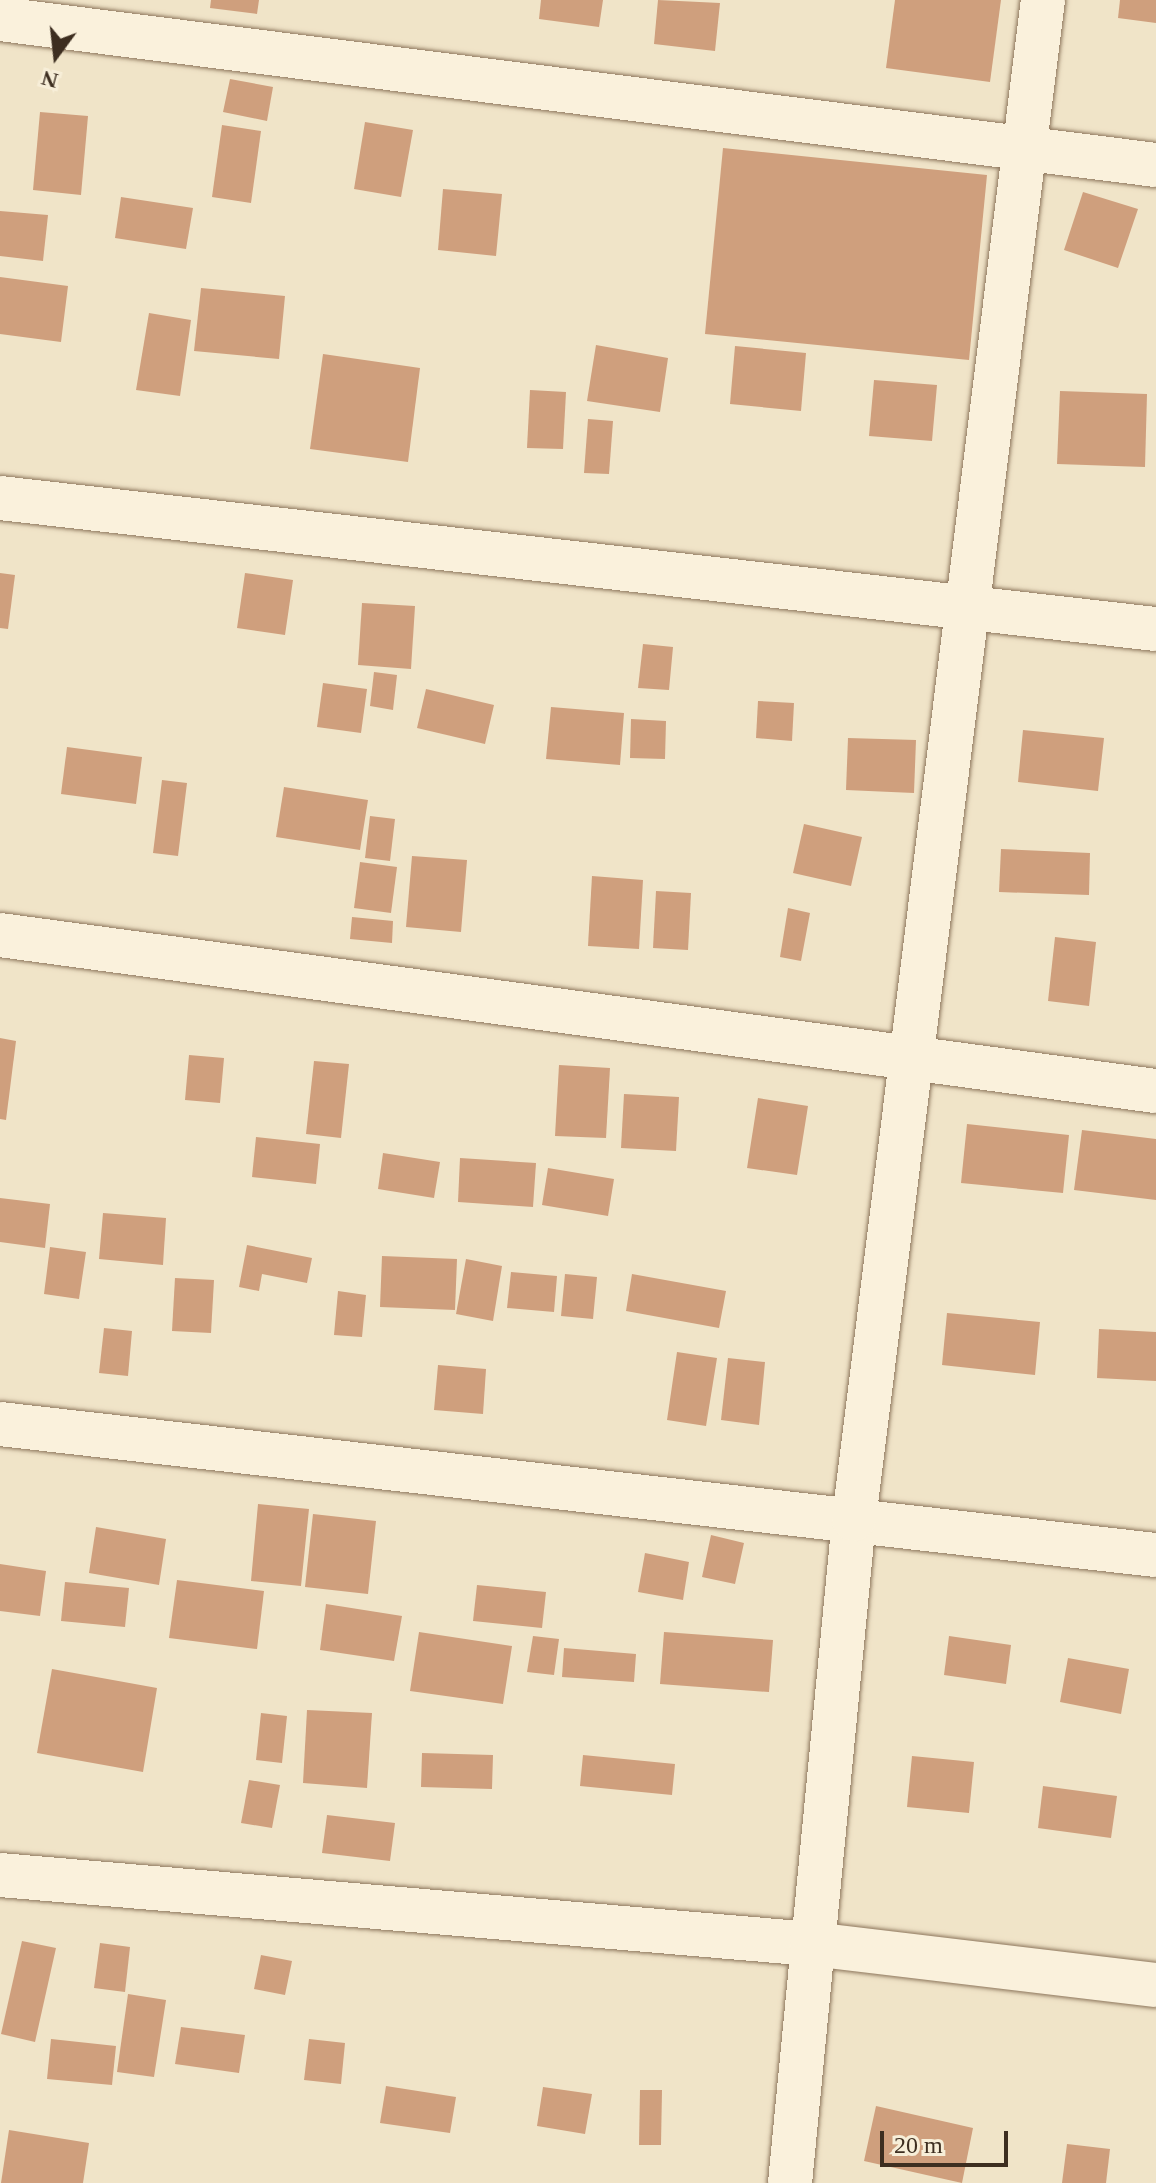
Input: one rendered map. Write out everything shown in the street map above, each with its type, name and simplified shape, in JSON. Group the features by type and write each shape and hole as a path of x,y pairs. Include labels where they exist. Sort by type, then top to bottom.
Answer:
{"street":[{"path":"790,2183 854,1519 1043,0"},
{"path":"0,19 1024,152 1156,165"},
{"path":"0,498 967,611 1156,629"},
{"path":"0,935 911,1061 1156,1091"},
{"path":"0,1424 1156,1555"},
{"path":"0,1875 812,1944 1156,1985"}],"building":[{"path":"211,0 259,0 257,14 210,8"},
{"path":"541,0 603,0 599,27 539,19"},
{"path":"658,0 720,3 715,51 654,44"},
{"path":"895,0 1001,0 990,82 886,68"},
{"path":"1120,0 1156,0 1156,23 1118,18"},
{"path":"230,79 273,87 267,121 223,112"},
{"path":"40,112 88,116 81,195 33,190"},
{"path":"365,122 413,130 401,197 354,189"},
{"path":"222,125 261,131 251,203 212,197"},
{"path":"723,148 987,175 969,360 705,334"},
{"path":"443,189 502,194 496,256 438,250"},
{"path":"1083,192 1138,209 1118,268 1064,250"},
{"path":"121,197 193,208 186,249 115,238"},
{"path":"0,211 48,215 43,261 0,256"},
{"path":"0,277 68,286 61,342 0,334"},
{"path":"201,288 285,296 279,359 194,351"},
{"path":"149,313 191,320 180,396 136,390"},
{"path":"596,345 668,358 660,412 587,401"},
{"path":"735,346 806,353 801,411 730,404"},
{"path":"323,354 420,368 408,462 310,449"},
{"path":"874,380 937,385 932,441 869,436"},
{"path":"530,390 566,392 563,449 527,448"},
{"path":"1060,391 1147,394 1145,467 1057,464"},
{"path":"588,419 613,421 609,474 584,473"},
{"path":"0,573 15,575 8,629 0,628"},
{"path":"245,573 293,580 285,635 237,628"},
{"path":"362,603 415,606 411,669 358,665"},
{"path":"643,644 673,647 669,690 638,688"},
{"path":"374,672 397,675 393,710 370,706"},
{"path":"323,683 367,689 361,733 317,727"},
{"path":"426,689 494,705 485,744 417,728"},
{"path":"758,701 794,703 792,741 756,738"},
{"path":"551,707 624,713 620,765 546,759"},
{"path":"631,719 666,721 665,759 630,758"},
{"path":"1023,730 1104,738 1098,791 1018,782"},
{"path":"848,738 916,740 914,793 846,790"},
{"path":"67,747 142,757 136,804 61,794"},
{"path":"162,780 187,783 178,856 153,853"},
{"path":"284,787 368,800 360,850 276,837"},
{"path":"370,816 395,819 390,861 365,858"},
{"path":"804,824 862,837 851,886 793,873"},
{"path":"1001,849 1090,853 1089,895 999,892"},
{"path":"412,856 467,860 461,932 406,927"},
{"path":"360,862 397,867 391,913 354,908"},
{"path":"592,876 643,880 639,949 588,946"},
{"path":"656,891 691,893 688,950 653,948"},
{"path":"788,908 810,913 801,961 780,957"},
{"path":"352,917 393,921 392,943 350,939"},
{"path":"1055,937 1096,942 1089,1006 1048,1001"},
{"path":"0,1038 16,1041 6,1120 0,1119"},
{"path":"189,1055 224,1058 220,1103 185,1100"},
{"path":"314,1061 349,1064 341,1138 306,1134"},
{"path":"559,1065 610,1068 606,1138 555,1136"},
{"path":"624,1094 679,1097 676,1151 621,1148"},
{"path":"758,1098 808,1106 797,1175 747,1168"},
{"path":"967,1124 1069,1135 1063,1193 961,1183"},
{"path":"1082,1130 1156,1139 1156,1200 1074,1190"},
{"path":"256,1137 320,1144 316,1184 252,1177"},
{"path":"383,1153 440,1162 434,1198 378,1189"},
{"path":"460,1158 536,1163 533,1207 458,1202"},
{"path":"548,1168 614,1179 608,1216 542,1205"},
{"path":"0,1198 50,1204 45,1248 0,1242"},
{"path":"103,1213 166,1218 163,1265 99,1259"},
{"path":"247,1245 312,1258 307,1283 262,1274 259,1291 239,1287"},
{"path":"50,1247 86,1252 79,1299 44,1294"},
{"path":"382,1256 457,1259 455,1310 380,1307"},
{"path":"466,1259 502,1266 493,1321 456,1314"},
{"path":"511,1272 557,1276 554,1312 507,1308"},
{"path":"565,1274 597,1277 593,1319 561,1316"},
{"path":"632,1274 726,1291 719,1328 626,1311"},
{"path":"175,1278 214,1280 211,1333 172,1331"},
{"path":"338,1291 366,1295 362,1337 334,1335"},
{"path":"947,1313 1040,1322 1035,1375 942,1365"},
{"path":"104,1328 132,1331 128,1376 99,1373"},
{"path":"1099,1329 1156,1332 1156,1381 1097,1378"},
{"path":"677,1352 717,1358 706,1426 667,1420"},
{"path":"728,1358 765,1362 759,1425 721,1420"},
{"path":"438,1365 486,1369 483,1414 434,1410"},
{"path":"258,1504 309,1509 301,1586 251,1581"},
{"path":"313,1514 376,1521 368,1594 305,1587"},
{"path":"96,1527 166,1539 159,1585 89,1573"},
{"path":"711,1535 744,1543 735,1584 702,1577"},
{"path":"645,1553 689,1562 683,1600 638,1592"},
{"path":"0,1564 46,1571 40,1616 0,1611"},
{"path":"177,1580 264,1591 257,1649 169,1638"},
{"path":"65,1582 129,1588 125,1627 61,1621"},
{"path":"477,1585 546,1592 542,1628 473,1621"},
{"path":"326,1604 402,1616 394,1661 320,1650"},
{"path":"419,1632 512,1646 503,1704 410,1691"},
{"path":"664,1632 773,1640 769,1692 660,1684"},
{"path":"533,1636 559,1639 554,1675 527,1672"},
{"path":"949,1636 1011,1645 1006,1684 944,1675"},
{"path":"564,1648 636,1654 634,1682 562,1677"},
{"path":"1068,1658 1129,1669 1121,1714 1060,1702"},
{"path":"52,1669 157,1688 143,1772 37,1753"},
{"path":"307,1710 372,1713 367,1788 303,1783"},
{"path":"261,1713 287,1716 282,1763 256,1760"},
{"path":"422,1753 493,1755 492,1789 421,1787"},
{"path":"583,1755 675,1764 672,1795 580,1786"},
{"path":"912,1756 974,1762 969,1813 907,1807"},
{"path":"249,1780 280,1785 272,1828 241,1823"},
{"path":"1043,1786 1117,1796 1111,1838 1038,1828"},
{"path":"327,1815 395,1823 390,1861 322,1853"},
{"path":"22,1941 56,1948 35,2042 1,2034"},
{"path":"100,1943 130,1947 125,1992 94,1988"},
{"path":"261,1955 292,1961 285,1995 254,1989"},
{"path":"128,1994 166,2000 154,2077 117,2072"},
{"path":"181,2027 245,2035 239,2073 175,2064"},
{"path":"51,2039 116,2046 112,2085 47,2079"},
{"path":"309,2039 345,2043 341,2084 304,2080"},
{"path":"386,2086 456,2097 450,2133 380,2123"},
{"path":"543,2087 592,2094 585,2134 537,2126"},
{"path":"640,2090 662,2090 661,2145 639,2145"},
{"path":"876,2106 973,2128 962,2183 864,2161"},
{"path":"9,2130 89,2143 83,2183 1,2183"},
{"path":"1067,2144 1110,2149 1106,2183 1062,2183"}]}
